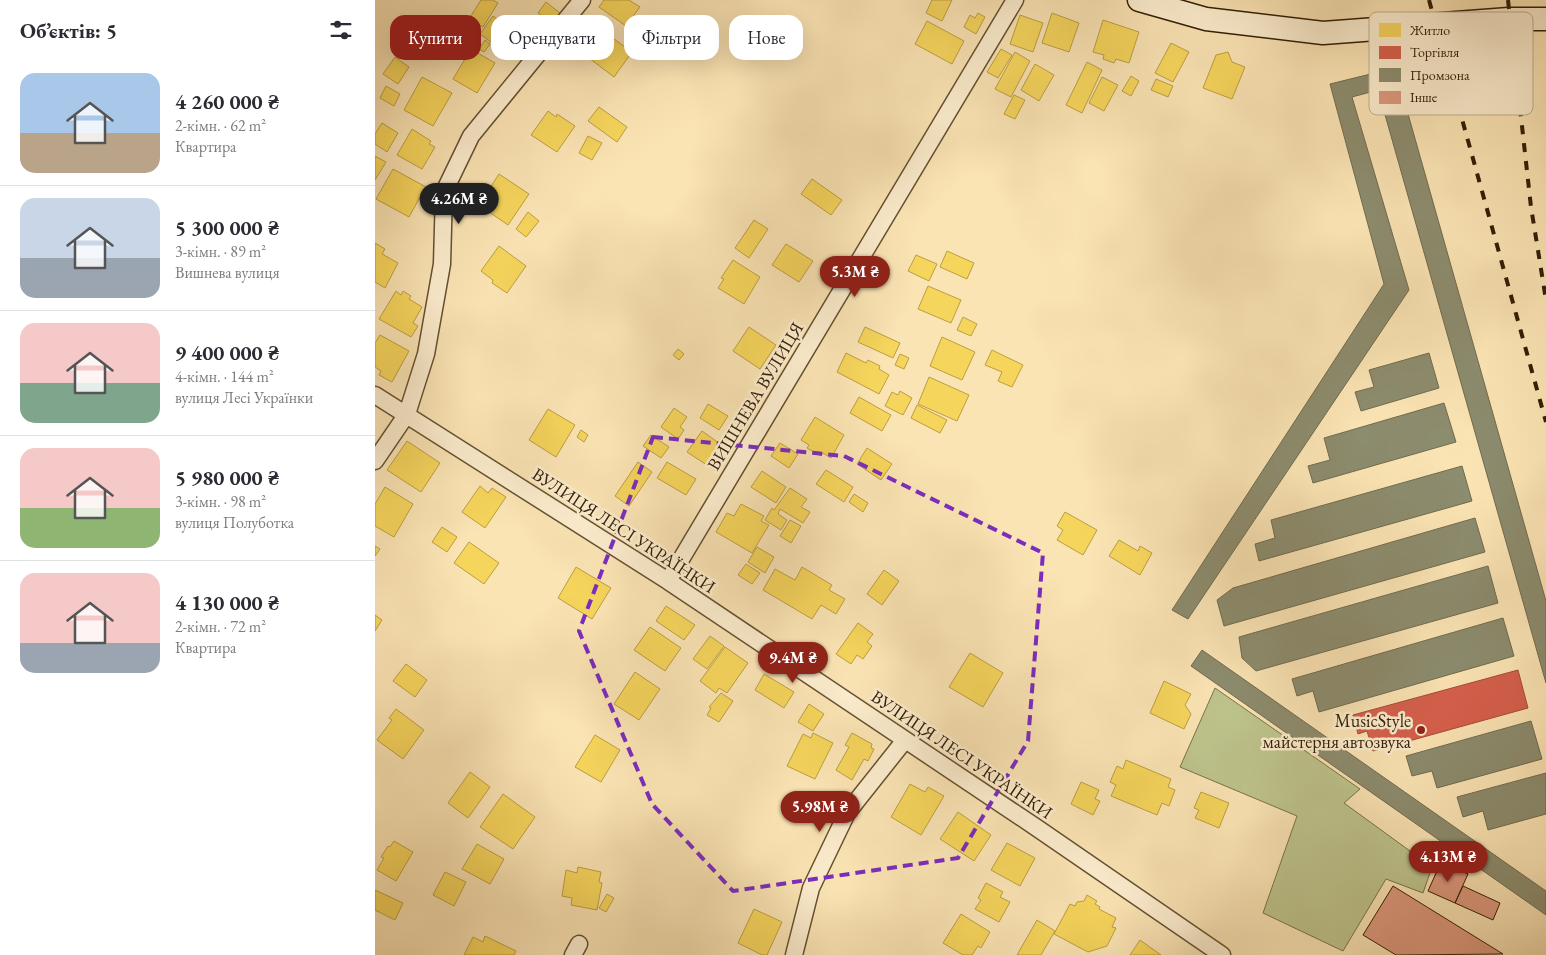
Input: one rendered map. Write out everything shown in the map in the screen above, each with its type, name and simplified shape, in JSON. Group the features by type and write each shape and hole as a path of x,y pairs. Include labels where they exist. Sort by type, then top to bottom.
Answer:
{"street":[{"path":"375,461 407,414 426,354 442,264 444,192 471,136 581,0"},
{"name":"ВИШНЕВА ВУЛИЦЯ","path":"667,581 1015,0"},
{"path":"1139,0 1206,20 1323,33 1369,30"},
{"path":"1533,19 1546,19"},
{"name":"ВУЛИЦЯ ЛЕСІ УКРАЇНКИ","path":"375,394 667,581 1037,828 1222,955"},
{"path":"794,955 811,888 847,813 905,740"}],"highlighted area":[{"path":"653,437 844,456 1043,553 1028,741 958,858 733,891 652,804 579,631"}],"green space":[{"path":"1215,688 1360,789 1344,803 1432,867 1423,893 1386,879 1343,951 1263,913 1297,816 1180,767"}],"building: Житло":[{"path":"481,0 493,0 498,3 483,27 481,26 481,15 472,15"},
{"path":"604,0 629,0 640,7 634,15 624,15 624,25 614,18 614,15 610,15 599,7"},
{"path":"932,0 952,0 942,21 926,13"},
{"path":"546,2 560,13 558,15 541,15 538,13"},
{"path":"978,13 985,17 976,34 964,27 970,15 975,18"},
{"path":"1052,13 1079,23 1069,52 1042,43"},
{"path":"1020,15 1043,23 1033,52 1010,44"},
{"path":"491,19 491,42 481,35"},
{"path":"1103,20 1139,32 1129,63 1116,59 1114,63 1103,59 1104,55 1093,52"},
{"path":"927,21 964,41 952,64 915,44"},
{"path":"614,39 624,46 624,60 626,60 614,77 592,60 614,60"},
{"path":"485,40 490,44 484,52 481,50 481,46"},
{"path":"1171,43 1189,52 1173,82 1155,73"},
{"path":"1001,49 1012,55 998,78 987,72"},
{"path":"1015,52 1030,61 1011,97 995,89"},
{"path":"1228,52 1232,62 1245,67 1232,99 1203,88 1216,55"},
{"path":"481,55 495,63 477,93 453,79 464,60 481,60"},
{"path":"393,60 399,60 409,67 398,84 383,74"},
{"path":"1087,62 1102,70 1082,113 1066,105"},
{"path":"1035,64 1054,75 1039,101 1021,90"},
{"path":"1131,76 1139,81 1131,96 1122,91"},
{"path":"422,77 452,93 433,126 404,110"},
{"path":"1102,77 1118,85 1104,111 1089,103"},
{"path":"1156,79 1173,86 1168,97 1151,90"},
{"path":"386,86 400,94 394,106 380,98"},
{"path":"1014,95 1025,100 1015,119 1004,114"},
{"path":"599,107 627,127 617,142 588,121"},
{"path":"548,111 556,117 557,114 575,126 557,152 531,135"},
{"path":"382,123 398,133 387,152 375,144 375,134"},
{"path":"412,129 431,141 429,144 435,147 422,169 397,155"},
{"path":"588,136 602,143 592,160 579,153"},
{"path":"375,156 386,162 375,180"},
{"path":"393,169 426,187 427,190 422,199 420,197 409,217 376,199"},
{"path":"499,174 529,194 508,225 479,205"},
{"path":"812,179 842,200 831,215 801,194"},
{"path":"528,212 539,221 526,237 516,229"},
{"path":"754,220 768,229 749,258 735,248"},
{"path":"375,243 385,249 382,254 398,263 385,288 375,282"},
{"path":"786,244 813,261 799,282 772,265"},
{"path":"499,246 526,266 507,293 492,283 493,280 481,271"},
{"path":"947,251 974,263 967,279 940,267"},
{"path":"916,255 937,264 929,281 908,271"},
{"path":"733,260 760,277 744,304 718,288 724,279 721,278"},
{"path":"928,286 961,300 951,323 918,309"},
{"path":"396,291 401,295 403,291 411,296 409,299 422,307 413,323 418,326 411,337 379,319"},
{"path":"963,317 977,324 971,336 957,330"},
{"path":"749,327 776,345 760,369 733,351"},
{"path":"865,327 900,343 893,358 858,342"},
{"path":"380,335 409,351 392,382 379,375 381,371 375,367 375,343"},
{"path":"942,337 975,352 962,380 930,366"},
{"path":"678,349 684,354 679,360 673,355"},
{"path":"992,350 1023,365 1012,387 998,381 1002,372 985,365"},
{"path":"846,353 866,363 868,360 880,366 879,369 889,375 879,394 837,372"},
{"path":"900,354 909,358 904,369 895,365"},
{"path":"929,377 969,395 957,421 918,404"},
{"path":"900,391 912,398 903,415 885,406 892,392 898,395"},
{"path":"859,397 891,415 882,431 850,413"},
{"path":"708,404 728,416 719,430 700,418"},
{"path":"917,405 947,420 940,433 911,418"},
{"path":"674,408 687,417 680,427 684,430 678,439 661,427"},
{"path":"548,409 575,425 556,457 529,440"},
{"path":"815,417 844,435 831,458 823,453 821,456 807,448 809,445 801,440"},
{"path":"740,419 748,424 739,438 731,432"},
{"path":"581,430 588,435 584,442 577,437"},
{"path":"702,431 730,451 716,471 687,452"},
{"path":"651,435 669,447 661,458 643,446"},
{"path":"407,441 440,463 421,492 387,470"},
{"path":"780,443 798,454 789,468 771,456"},
{"path":"867,448 892,464 881,480 857,464"},
{"path":"638,462 652,472 629,506 615,496"},
{"path":"667,462 696,479 686,495 657,478"},
{"path":"826,470 853,487 844,502 816,484"},
{"path":"762,471 786,487 776,503 751,487"},
{"path":"480,486 488,493 492,488 506,497 485,528 462,512"},
{"path":"385,487 413,504 394,537 375,526 375,504"},
{"path":"790,488 807,499 801,507 810,512 803,523 780,509 778,514 787,520 781,530 765,520 772,508 774,510"},
{"path":"854,494 868,503 863,512 849,502"},
{"path":"741,504 764,516 761,521 769,525 752,553 716,532 727,513 734,516"},
{"path":"1065,512 1097,530 1083,555 1057,540 1063,530 1057,526"},
{"path":"790,520 801,526 791,543 780,536"},
{"path":"442,527 457,537 447,552 432,542"},
{"path":"1119,540 1138,551 1140,546 1152,553 1140,575 1109,556"},
{"path":"469,542 499,563 484,584 454,563"},
{"path":"375,546 380,549 375,556"},
{"path":"757,547 774,557 765,573 748,562"},
{"path":"746,564 760,573 752,584 738,575"},
{"path":"576,567 611,588 592,619 558,598"},
{"path":"802,567 832,585 829,590 845,599 836,614 821,605 812,619 763,590 775,569 795,580"},
{"path":"884,570 899,581 882,605 867,594"},
{"path":"666,606 695,625 684,640 656,621"},
{"path":"375,615 382,620 375,631"},
{"path":"858,623 873,634 867,642 872,646 863,659 857,655 851,664 836,654"},
{"path":"650,627 681,648 665,671 634,650"},
{"path":"710,636 724,646 707,669 693,659"},
{"path":"725,647 748,663 727,693 719,688 716,693 700,681"},
{"path":"970,653 1003,673 983,707 949,687"},
{"path":"406,664 427,680 415,697 393,681"},
{"path":"635,672 660,689 639,720 614,704"},
{"path":"764,674 794,692 784,708 755,690"},
{"path":"1164,681 1191,694 1185,705 1191,714 1184,729 1150,713"},
{"path":"721,693 733,701 719,722 707,715 711,708 709,707"},
{"path":"809,704 824,714 813,731 798,722"},
{"path":"396,709 424,730 403,759 377,740 392,720 389,718"},
{"path":"813,733 833,743 815,779 787,766 803,734 811,738"},
{"path":"852,733 872,744 871,748 874,749 868,761 864,759 852,780 836,770 849,747 845,745"},
{"path":"595,735 620,750 601,782 575,767"},
{"path":"1126,760 1171,779 1168,787 1175,790 1169,806 1162,803 1157,815 1111,796 1116,785 1110,782 1117,766 1123,769"},
{"path":"470,772 490,787 468,818 448,803"},
{"path":"1081,782 1099,790 1095,799 1100,801 1093,815 1071,804"},
{"path":"910,784 925,792 928,787 944,796 921,835 891,817"},
{"path":"1201,792 1229,803 1219,828 1195,818 1199,810 1194,808"},
{"path":"503,794 535,817 513,849 480,827"},
{"path":"958,812 991,835 974,861 940,839"},
{"path":"394,841 413,852 396,881 377,870 384,858 381,857 388,846 390,847"},
{"path":"1007,843 1035,858 1020,886 991,870"},
{"path":"477,844 504,859 490,884 462,869"},
{"path":"578,867 601,872 599,882 602,883 597,910 571,905 572,898 562,896 566,870 577,873"},
{"path":"445,872 466,882 454,906 433,895"},
{"path":"986,883 1003,892 1000,897 1010,902 999,922 975,909 981,900 978,898"},
{"path":"375,890 403,903 395,920 375,910"},
{"path":"607,894 614,898 606,912 599,908"},
{"path":"1087,895 1097,901 1095,904 1100,907 1099,909 1116,918 1112,927 1116,928 1107,946 1088,952 1054,934 1070,904 1075,906 1077,902 1084,901"},
{"path":"754,909 782,922 767,955 762,955 738,943"},
{"path":"961,914 990,932 981,948 978,946 972,955 963,955 943,943"},
{"path":"1037,920 1055,931 1041,955 1017,955"},
{"path":"485,936 516,951 514,955 464,955 473,937 483,942"},
{"path":"1140,940 1161,955 1130,955"}],"building: Торгівля":[{"path":"1518,670 1528,708 1373,751 1367,731 1358,734 1353,715"}],"building: Промзона":[{"path":"1369,74 1369,92 1352,97 1409,290 1188,619 1172,610 1384,284 1330,84"},
{"path":"1385,115 1408,115 1546,601 1546,683"},
{"path":"1429,353 1439,388 1361,411 1355,392 1374,387 1369,370"},
{"path":"1444,403 1456,442 1313,483 1308,466 1330,460 1324,438"},
{"path":"1462,466 1472,501 1259,561 1255,544 1275,538 1271,520"},
{"path":"1475,518 1485,552 1224,626 1217,600 1233,588"},
{"path":"1488,566 1498,603 1256,671 1242,658 1239,637"},
{"path":"1503,618 1514,656 1319,712 1313,691 1297,696 1292,679"},
{"path":"1202,650 1546,891 1546,915 1191,666"},
{"path":"1531,721 1542,759 1437,788 1432,771 1412,776 1406,756"},
{"path":"1546,773 1546,814 1488,830 1483,811 1463,817 1457,797"}],"building: Інше":[{"path":"1441,862 1468,874 1455,903 1428,891"},
{"path":"1393,886 1503,954 1396,955 1363,935"},
{"path":"1463,886 1500,903 1493,920 1455,903"}],"railway":[{"path":"1429,0 1432,12"},
{"path":"1508,0 1509,12"},
{"path":"1461,115 1546,422"},
{"path":"1521,115 1531,207 1546,300"}],"place":[{"name":"MusicStyle майстерня автозвука","path":"1421,730"}]}
